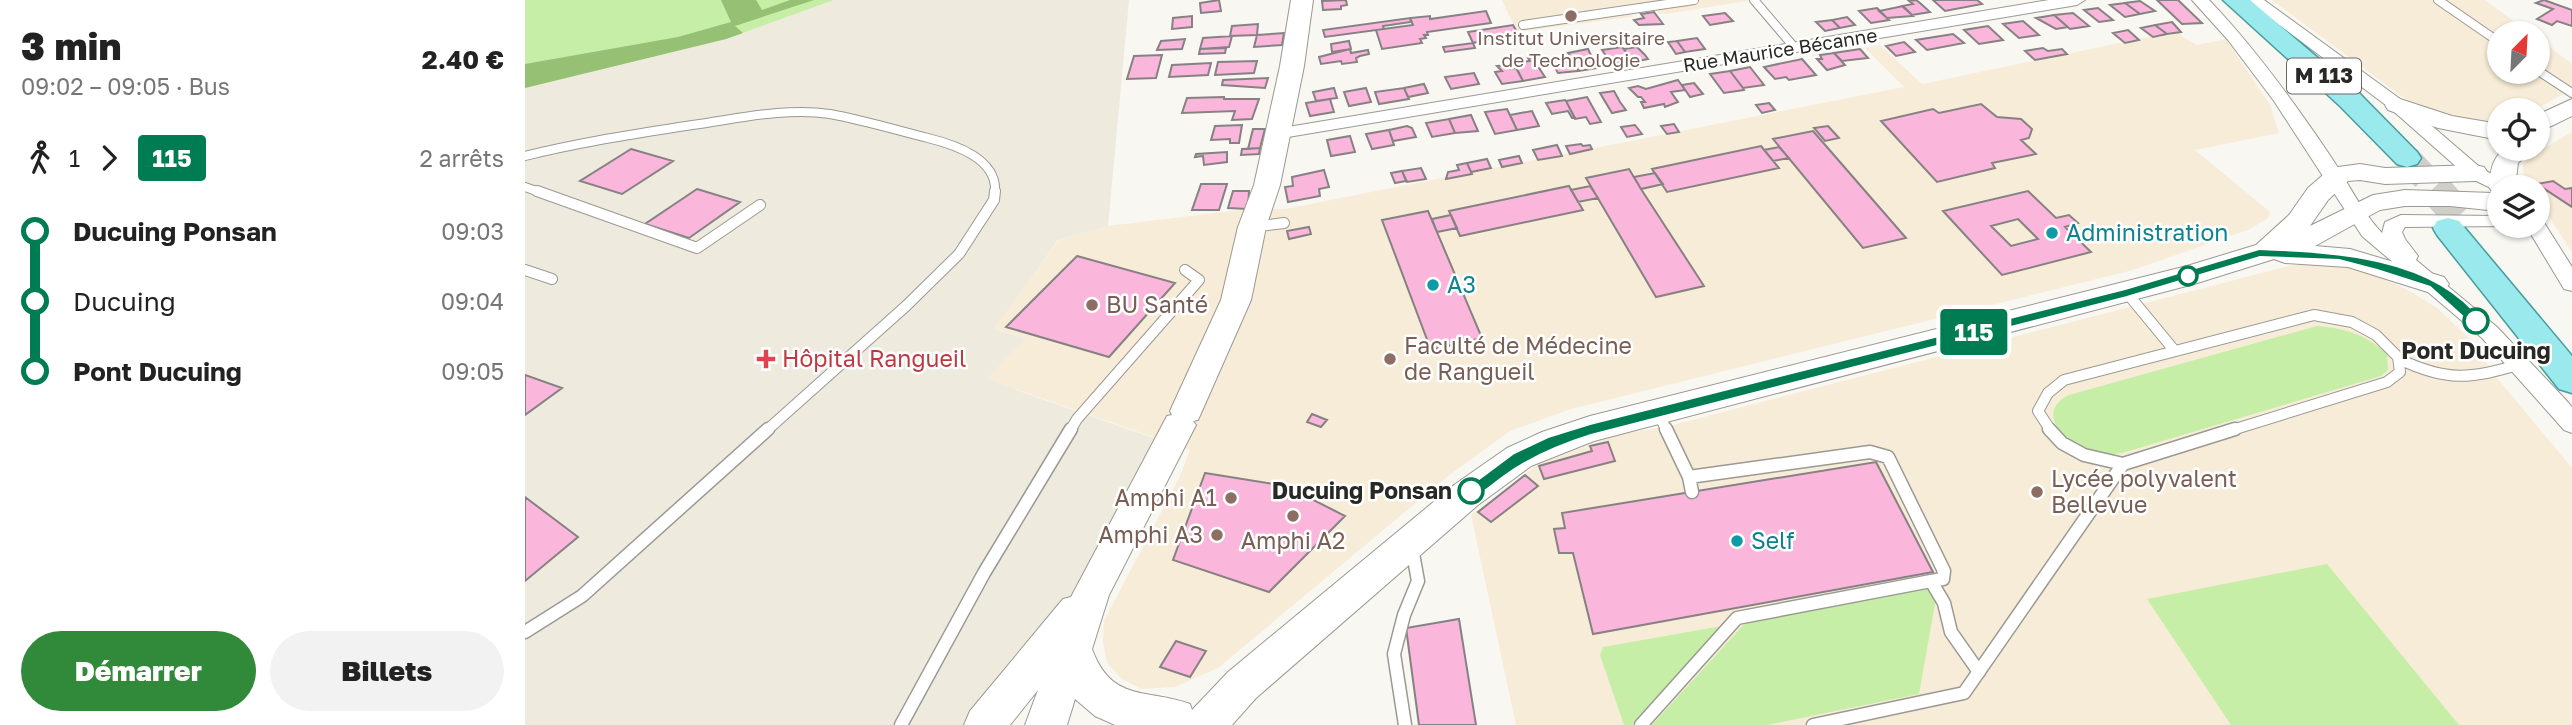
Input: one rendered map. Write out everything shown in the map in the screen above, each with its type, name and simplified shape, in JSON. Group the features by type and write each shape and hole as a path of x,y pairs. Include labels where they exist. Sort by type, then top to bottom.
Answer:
{"main road":[{"name":"M 113","path":"2218,0 2335,105 2393,164"},
{"name":"M 113","path":"2235,0 2350,100 2393,164"},
{"path":"2467,219 2572,349"},
{"path":"2467,219 2572,380"}],"street":[{"path":"1046,725 1091,593 1182,418 1236,300 1252,227 1267,185 1292,66 1302,0"},
{"name":"Rue Maurice Bécanne","path":"1276,134 2077,0"},
{"path":"2200,0 2228,28 2304,130 2357,214 2395,256 2434,284"},
{"path":"2254,0 2396,105 2475,173 2477,181 2467,219"},
{"path":"2396,105 2447,123 2487,130"},
{"path":"2550,119 2572,106"},
{"path":"2550,131 2572,119"},
{"path":"2475,173 2485,155 2505,166"},
{"path":"2357,214 2357,195 2360,189 2393,164"},
{"path":"2259,253 2299,220 2318,194 2335,178 2348,172 2393,164 2475,173 2505,166"},
{"path":"1072,649 1078,670 1109,705 1139,715 1182,723 1242,685 1466,495 1519,457 1554,441 2127,293 2298,244 2373,203 2405,198 2467,219 2489,220 2401,221 2392,227 2393,238 2434,284 2521,365 2572,424"},
{"path":"2467,219 2487,203"},
{"path":"2532,238 2548,246"},
{"path":"2543,238 2572,284"},
{"path":"2259,253 2350,258 2434,284"},
{"path":"985,725 1091,593"}],"lane":[{"path":"1523,25 1694,0"},
{"path":"1754,0 1795,48"},
{"path":"2438,0 2453,3 2487,32"},
{"path":"2550,79 2572,93"},
{"path":"525,156 566,145 795,112 829,114 939,141 964,150 990,168 996,181 994,200 959,254 907,306 582,596 525,632"},
{"path":"525,187 697,248 760,205"},
{"path":"1252,227 1285,223"},
{"path":"525,270 552,279"},
{"path":"901,725 984,573 1077,419 1199,280 1185,270"},
{"path":"2127,293 2174,349"},
{"path":"2314,315 2334,316 2356,323 2390,346 2399,359 2399,374 2387,383 2123,464 2097,461 2074,453 2055,439 2038,411 2042,399 2064,380 2174,349 2314,315"},
{"path":"2399,359 2436,377 2458,380 2521,365"},
{"path":"1658,413 1689,477 1692,492"},
{"path":"1641,725 1737,618 1943,579 1944,571 1888,457 1870,452 1689,477"},
{"path":"1812,725 1964,693 2123,464"},
{"path":"1405,725 1394,654 1404,615 1418,581 1411,542"},
{"path":"1931,581 1944,603 1951,632 1979,672"}],"shaded area":[{"name":"Hôpital Rangueil","path":"834,0 1129,0 1108,226 1058,240 995,329 1025,339 1016,390 1162,441 1065,611 966,725 525,725 525,88 726,39"},
{"name":"Institut Universitaire de Technologie","path":"1502,0 1753,0 1665,14 1660,14 1654,7 1629,12 1633,17 1517,32"},
{"path":"2272,0 2485,0 2514,21 2487,21 2487,84 2550,84 2550,47 2572,64 2572,89 2550,101 2550,98 2487,98 2487,123 2473,122 2423,108 2404,98"},
{"name":"Faculté de Médecine de Rangueil","path":"2177,31 2197,45 2226,39 2270,105 2279,133 2195,150 2270,212 2268,218 2250,229 2133,270 1571,409 1510,431 1448,476 1218,668 1175,687 1141,689 1122,679 1107,663 1103,641 1104,621 1179,478 1190,450 987,379 1025,339 994,328 1059,240 1108,226 1248,209 1285,209 1904,87 1865,48 1880,45 1922,84"},
{"path":"2572,132 2572,252 2550,218 2550,175 2524,175 2523,166 2526,161 2550,161 2550,145"},
{"name":"Lycée polyvalent Bellevue","path":"2334,264 2374,274 2437,308 2475,344 2493,373 2572,468 2572,725 1516,725 1471,515 1538,464 1616,435 1665,427 2289,266"}],"green space":[{"path":"525,0 834,0 726,39 525,88"},
{"path":"721,0 756,0 762,10 790,0 814,0 735,26 743,33 726,39 525,88 525,64 678,37 731,22"},
{"path":"2317,326 2363,337 2387,354 2388,370 2381,376 2122,453 2103,454 2084,450 2060,432 2053,416 2059,401 2069,395"},
{"path":"2327,564 2459,725 2231,725 2147,599"},
{"path":"1938,587 1919,694 1767,725 1652,725 1747,621"},
{"path":"1722,626 1632,725 1624,725 1600,655 1603,647"}],"building":[{"path":"1219,0 1221,11 1201,13 1200,3"},
{"path":"1346,0 1347,5 1341,6 1341,9 1323,10 1322,1"},
{"path":"1916,0 1930,12 1912,15 1902,6 1913,4 1909,1"},
{"path":"1933,0 1977,0 1982,4 1945,11"},
{"path":"2157,0 2178,0 2202,23 2182,24"},
{"path":"2544,0 2572,10 2572,26 2557,21 2552,25 2550,21 2537,19 2553,9 2536,3"},
{"path":"2140,1 2155,11 2140,14 2125,3"},
{"path":"2125,3 2140,14 2125,17 2110,5"},
{"path":"1903,6 1913,16 1887,18 1879,11"},
{"path":"1877,8 1889,20 1871,23 1859,11"},
{"path":"2098,8 2113,20 2099,22 2084,10"},
{"path":"1486,11 1491,23 1427,32 1428,35 1424,35 1426,38 1420,39 1422,43 1382,49 1376,30 1413,25 1410,18 1430,16 1430,19"},
{"path":"1654,12 1663,24 1639,25 1634,20 1644,18 1641,14"},
{"path":"1725,13 1733,21 1710,25 1703,16"},
{"path":"2073,13 2089,26 2070,29 2054,15"},
{"path":"2054,15 2068,27 2056,29 2036,18"},
{"path":"1192,16 1192,27 1172,29 1173,18"},
{"path":"1847,17 1855,25 1840,28 1832,20"},
{"path":"1410,18 1411,22 1383,26 1384,29 1325,37 1323,30"},
{"path":"1832,20 1840,28 1825,31 1816,22"},
{"path":"2023,21 2039,35 2019,38 2003,24"},
{"path":"2172,22 2181,32 2167,34 2155,25"},
{"path":"1258,24 1257,35 1230,36 1232,26"},
{"path":"1513,25 1517,32 1473,43 1468,32"},
{"path":"2155,25 2167,34 2153,37 2141,28"},
{"path":"1988,26 2003,40 1979,44 1964,30"},
{"path":"2128,30 2139,40 2125,43 2113,33"},
{"path":"1284,33 1282,45 1254,47 1257,35"},
{"path":"1953,34 1964,43 1927,50 1916,40"},
{"path":"1232,36 1229,47 1200,49 1203,38"},
{"path":"1697,38 1705,49 1685,52 1677,41"},
{"path":"1185,39 1182,49 1157,50 1161,41"},
{"path":"1349,41 1351,49 1332,52 1331,44"},
{"path":"1677,41 1685,52 1676,54 1668,42"},
{"path":"1904,42 1915,52 1896,56 1886,46"},
{"path":"1473,43 1475,48 1445,52 1443,47"},
{"path":"1622,47 1632,60 1612,64 1602,50"},
{"path":"1637,47 1648,59 1633,62 1624,49"},
{"path":"1226,48 1225,53 1199,54 1200,49"},
{"path":"2043,48 2048,51 2062,49 2067,54 2035,60 2025,51"},
{"path":"1350,49 1351,53 1368,50 1369,54 1356,58 1357,62 1321,64 1319,57"},
{"path":"1588,49 1597,68 1579,71 1568,53"},
{"path":"1860,49 1868,58 1842,61 1834,53"},
{"path":"1834,53 1845,65 1827,70 1817,59 1822,59 1820,55"},
{"path":"1162,55 1156,78 1127,79 1134,56"},
{"path":"1540,56 1545,67 1539,68 1545,77 1523,81 1516,67 1523,66 1521,62 1530,61 1528,58"},
{"path":"1570,56 1579,71 1558,73 1550,59"},
{"path":"1802,59 1816,75 1789,80 1786,77 1775,79 1764,67"},
{"path":"1257,61 1254,73 1215,75 1218,62"},
{"path":"1211,63 1208,75 1169,77 1172,65"},
{"path":"1507,65 1510,69 1516,68 1523,81 1502,84 1495,72 1502,71 1497,66"},
{"path":"1750,67 1764,85 1743,88 1730,71"},
{"path":"1730,71 1744,90 1724,93 1710,74"},
{"path":"1474,73 1479,84 1451,89 1445,77"},
{"path":"1268,78 1265,88 1222,85 1223,80"},
{"path":"1678,80 1685,90 1671,92 1678,102 1665,107 1664,104 1644,108 1641,102 1645,102 1629,88 1638,86 1646,89"},
{"path":"1694,83 1703,94 1690,97 1682,85"},
{"path":"1424,84 1428,93 1408,97 1404,88"},
{"path":"1334,88 1337,98 1316,101 1313,92"},
{"path":"1366,88 1371,102 1349,106 1344,92"},
{"path":"1404,88 1409,99 1379,104 1375,92"},
{"path":"1614,91 1626,110 1612,113 1600,93"},
{"path":"1587,97 1601,122 1590,124 1586,117 1575,119 1566,101"},
{"path":"1187,98 1259,99 1252,119 1232,120 1235,111 1182,113"},
{"path":"1330,99 1334,112 1310,116 1306,103"},
{"path":"1565,100 1575,118 1572,118 1568,111 1552,114 1546,103"},
{"path":"1769,103 1775,110 1762,113 1756,105"},
{"path":"1981,104 1997,117 2021,119 2032,129 2029,138 2021,140 2036,154 1992,163 1995,168 1937,182 1881,121 1933,109 1939,113"},
{"path":"1507,109 1517,130 1495,134 1485,112"},
{"path":"1532,111 1539,126 1517,130 1510,115"},
{"path":"1471,115 1478,131 1455,133 1449,119"},
{"path":"1449,119 1455,133 1432,137 1426,123"},
{"path":"1674,124 1679,132 1667,134 1661,126"},
{"path":"1242,125 1239,143 1230,143 1230,139 1211,140 1215,126"},
{"path":"1635,125 1642,134 1627,137 1621,127"},
{"path":"1407,126 1412,128 1416,137 1393,141 1389,130"},
{"path":"1828,126 1839,138 1825,141 1814,128"},
{"path":"1253,129 1265,129 1260,148 1248,149"},
{"path":"1389,130 1394,145 1372,149 1366,134"},
{"path":"1813,131 1906,238 1863,248 1773,139"},
{"path":"1350,136 1355,152 1331,156 1327,140"},
{"path":"1557,145 1562,156 1538,160 1533,150"},
{"path":"1590,145 1592,149 1570,154 1566,146"},
{"path":"1761,146 1779,168 1667,192 1652,169"},
{"path":"1779,147 1789,158 1773,161 1764,150"},
{"path":"1260,148 1259,154 1241,155 1242,149"},
{"path":"631,149 673,161 622,194 580,181"},
{"path":"1227,152 1227,162 1204,165 1203,156 1195,157 1196,154"},
{"path":"1519,156 1522,163 1502,167 1499,160"},
{"path":"1487,159 1491,168 1471,172 1467,163"},
{"path":"1467,163 1472,174 1446,179 1448,172 1459,170 1457,165"},
{"path":"1421,168 1426,179 1407,182 1402,171"},
{"path":"1629,169 1704,286 1656,297 1586,178"},
{"path":"1324,170 1329,187 1319,189 1320,196 1288,202 1285,187 1293,186 1292,177"},
{"path":"1402,171 1406,181 1395,183 1391,173"},
{"path":"1655,173 1663,184 1641,189 1634,177"},
{"path":"2550,182 2565,189 2572,188 2572,207 2550,193"},
{"path":"1201,184 1227,184 1219,210 1192,210"},
{"path":"1569,186 1583,210 1460,236 1449,211"},
{"path":"1590,186 1598,198 1578,202 1571,190"},
{"path":"697,189 740,202 689,238 645,224"},
{"path":"1233,191 1249,191 1248,209 1228,208"},
{"name":"Administration","path":"2028,191 2056,218 2069,215 2078,223 2065,227 2091,252 2002,275 1943,211","holes":["2018,219 2038,239 2011,246 1991,226"]},
{"name":"A3","path":"1428,211 1482,338 1431,350 1382,220"},
{"path":"1451,215 1457,228 1437,232 1432,219"},
{"path":"1309,227 1311,234 1289,239 1287,231"},
{"name":"BU Santé","path":"1077,256 1175,283 1109,357 1006,327"},
{"path":"525,375 562,388 525,415"},
{"path":"1312,414 1327,420 1321,427 1307,422"},
{"path":"1608,442 1615,461 1544,479 1539,466 1592,451 1590,446"},
{"name":"Self","path":"1876,462 1933,572 1593,634 1573,553 1559,553 1554,529 1565,528 1562,513"},
{"path":"1205,473 1286,486 1345,516 1269,592 1173,560"},
{"path":"1525,475 1538,486 1491,522 1478,512"},
{"path":"525,497 578,537 525,581"},
{"path":"1459,619 1476,725 1419,725 1406,628"},
{"path":"1176,641 1206,651 1190,677 1160,667"}],"tunnel":[{"path":"2407,158 2439,193"},
{"path":"2437,191 2470,228"}],"bus line":[{"name":"115","path":"1471,491 1519,457 1590,429 2127,293 2240,261 2259,253 2339,256 2380,267 2434,284 2476,321"}],"place":[{"name":"Institut Universitaire de Technologie","path":"1571,16"},
{"name":"Administration","path":"2052,233"},
{"name":"A3","path":"1433,285"},
{"name":"BU Santé","path":"1092,305"},
{"name":"Pont Ducuing","path":"2476,321"},
{"name":"Hôpital Rangueil","path":"766,359"},
{"name":"Faculté de Médecine de Rangueil","path":"1390,359"},
{"name":"Ducuing Ponsan","path":"1471,491"},
{"name":"Lycée polyvalent Bellevue","path":"2037,492"},
{"name":"Amphi A1","path":"1231,498"},
{"name":"Amphi A2","path":"1293,516"},
{"name":"Amphi A3","path":"1217,535"},
{"name":"Self","path":"1737,541"}]}
